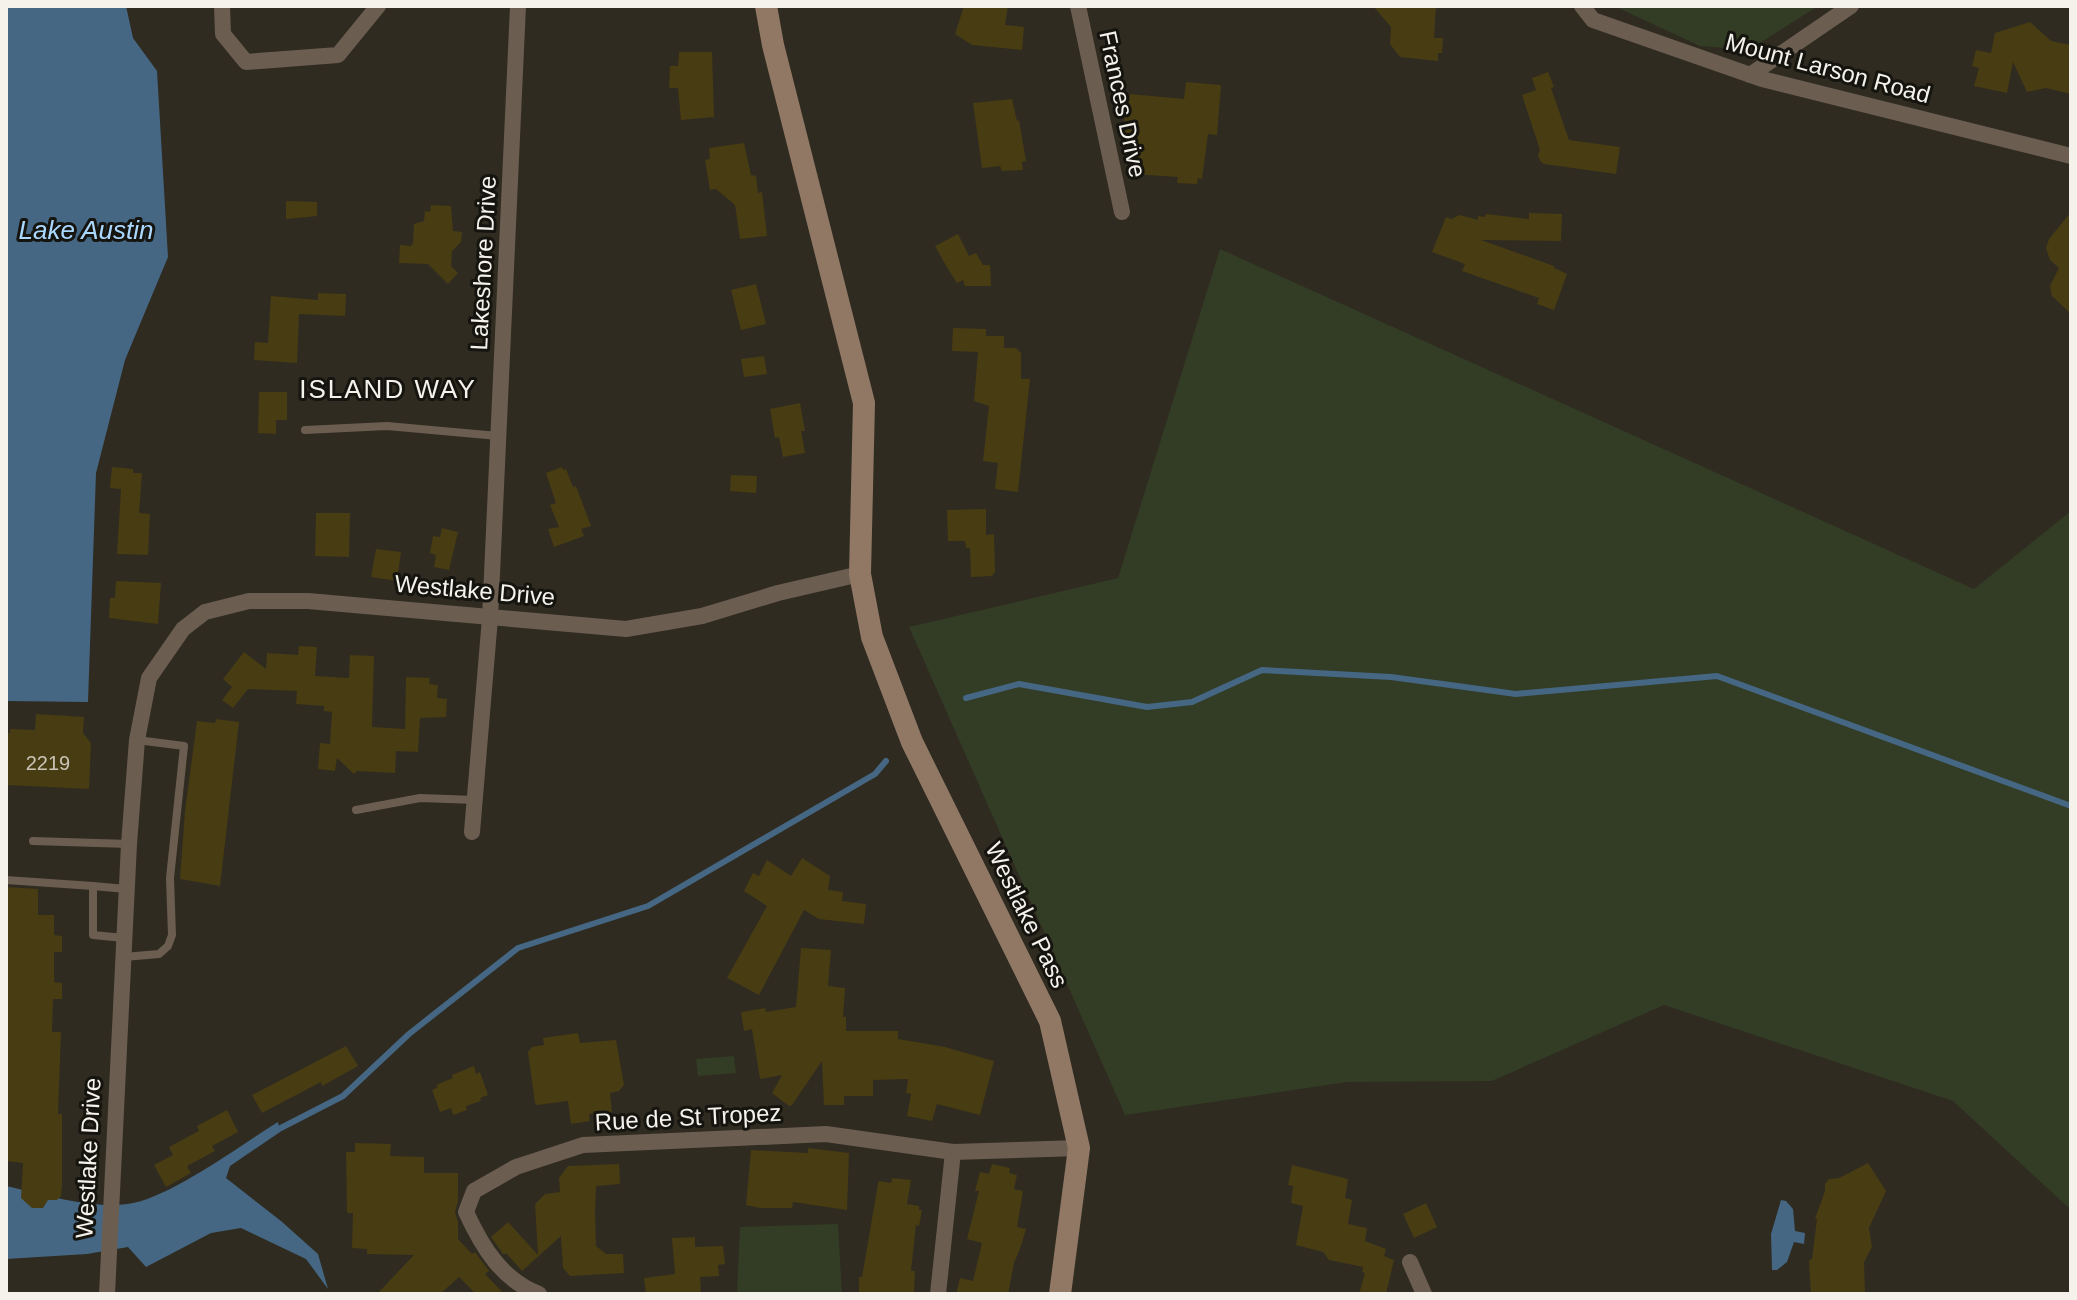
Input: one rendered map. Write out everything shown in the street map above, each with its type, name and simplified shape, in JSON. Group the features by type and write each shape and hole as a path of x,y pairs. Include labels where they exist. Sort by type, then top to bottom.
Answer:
{"street":[{"path":"222,6 223,34 246,62 338,55 378,6"},
{"name":"Lakeshore Drive","path":"472,832 490,618 518,6"},
{"path":"766,6 773,45 864,403 860,574"},
{"name":"Frances Drive","path":"1078,6 1122,212"},
{"name":"Mount Larson Road","path":"1582,6 1593,20 1750,75 2071,156"},
{"path":"1750,75 1851,6"},
{"name":"Westlake Drive","path":"108,1286 126,889 137,740 149,678 183,629 205,612 249,601 308,601 626,629 702,616 778,593 860,574"},
{"name":"Westlake Pass","path":"860,574 872,637 912,742 1050,1021 1079,1148 1060,1294"},
{"name":"Rue de St Tropez","path":"539,1294 520,1287 499,1266 480,1242 466,1212 474,1191 516,1167 583,1145 826,1134 953,1152 1079,1148"},
{"path":"938,1294 953,1152"},
{"path":"1410,1262 1424,1294"}],"lane":[{"path":"305,430 387,426 499,436"},
{"path":"124,957 159,954 168,946 172,935 170,878 184,746 137,740"},
{"path":"356,810 420,798 475,800"},
{"path":"33,841 129,844"},
{"path":"6,880 126,889"},
{"path":"93,886 93,935 125,938"}],"green space":[{"path":"1614,6 1818,6 1749,50 1700,46"},
{"path":"1220,249 1974,589 2071,511 2071,1210 1953,1101 1664,1005 1492,1081 1347,1082 1125,1115 909,627 1118,578"},
{"path":"734,1056 736,1073 698,1076 696,1059"},
{"path":"838,1224 842,1294 737,1294 740,1227"}],"water":[{"name":"Lake Austin","path":"6,6 126,6 133,38 157,71 168,257 125,360 96,473 88,702 6,701"},
{"path":"278,1122 280,1132 230,1166 226,1178 318,1254 328,1289 306,1259 241,1228 211,1233 146,1267 128,1247 87,1254 6,1259 6,1186 86,1203 133,1203 187,1180"},
{"path":"1781,1200 1793,1209 1795,1231 1805,1233 1804,1244 1794,1242 1787,1262 1772,1270 1771,1234"}],"building":[{"path":"964,6 1008,6 1005,25 1024,27 1022,50 972,45 955,34"},
{"path":"1373,6 1436,6 1434,38 1443,38 1438,61 1400,57 1390,44 1391,27"},
{"path":"2030,22 2051,41 2071,45 2071,94 2046,88 2027,92 2013,62 2007,93 1974,86 1979,68 1972,66 1976,50 1991,53 1995,33"},
{"path":"679,52 712,52 714,117 681,120 678,88 669,88 670,66 678,66"},
{"path":"1548,72 1569,140 1620,147 1616,174 1540,161 1540,150 1522,95 1536,90 1532,78"},
{"path":"1186,82 1221,85 1217,135 1208,134 1202,179 1198,178 1197,184 1177,183 1178,177 1134,174 1137,139 1125,138 1124,124 1130,94 1184,99"},
{"path":"1012,99 1026,161 1022,162 1023,170 1002,171 1000,166 982,168 973,103"},
{"path":"744,143 751,175 756,176 758,193 762,192 767,236 740,239 735,205 716,189 710,190 705,160 710,159 709,148"},
{"path":"286,201 317,202 317,216 286,219"},
{"path":"431,205 451,206 453,231 462,232 461,242 452,251 451,266 458,273 448,284 428,264 399,263 400,245 411,246 414,224 424,221 425,211 430,212"},
{"path":"2071,212 2071,314 2052,296 2050,286 2059,268 2050,260 2046,248 2049,239"},
{"path":"1529,213 1562,214 1561,241 1481,240 1554,266 1567,274 1554,310 1537,304 1539,298 1462,271 1465,264 1432,252 1446,217 1451,219 1460,215 1478,220 1478,216 1485,217 1486,214 1529,219"},
{"path":"958,234 969,256 976,253 983,265 990,265 991,286 965,286 963,280 957,283 948,269 935,246"},
{"path":"756,284 766,324 741,330 731,290"},
{"path":"318,293 346,294 345,316 299,314 297,363 254,360 255,342 268,343 271,296 318,300"},
{"path":"953,328 986,329 986,336 1004,336 1004,348 1016,348 1021,353 1021,379 1030,379 1018,492 995,489 998,463 983,461 989,406 974,401 978,352 952,351"},
{"path":"764,356 767,374 744,377 741,359"},
{"path":"259,392 287,392 287,420 276,420 276,434 258,433"},
{"path":"800,403 805,453 783,457 779,437 775,438 770,409"},
{"path":"112,467 142,473 139,513 150,514 148,555 117,554 121,489 110,488"},
{"path":"562,467 566,469 573,487 576,486 591,526 581,529 584,536 554,547 548,529 559,527 550,505 556,503 546,473"},
{"path":"731,475 757,476 756,493 730,491"},
{"path":"986,509 986,535 994,534 995,572 992,576 971,577 970,548 966,548 965,541 948,541 947,510"},
{"path":"316,513 350,513 349,557 315,556"},
{"path":"442,528 458,532 449,570 434,567 436,555 430,553 433,536 440,537"},
{"path":"376,549 401,552 397,581 371,577"},
{"path":"116,581 161,583 158,624 109,618 110,598 115,598"},
{"path":"299,646 317,647 315,676 349,678 350,655 374,656 372,727 405,729 406,677 430,678 429,684 438,685 437,698 447,699 446,717 420,718 418,752 396,751 395,773 357,771 354,774 337,758 335,771 318,769 320,743 330,744 332,712 324,711 324,706 296,704 297,691 248,689 233,708 222,700 232,687 223,679 244,652 266,669 267,653 298,655"},
{"path":"36,714 84,717 83,733 91,743 89,789 7,785 6,733 10,733 10,729 35,730"},
{"path":"216,719 239,722 220,886 180,879 197,721 215,723"},
{"path":"802,858 830,876 828,890 843,892 842,901 866,904 864,924 819,919 804,910 759,995 727,978 767,906 744,891 753,873 759,876 767,860 791,876"},
{"path":"6,887 38,889 38,915 54,915 54,935 62,936 62,952 54,952 54,982 62,983 62,999 53,999 52,1032 61,1032 58,1114 62,1114 62,1185 61,1196 57,1200 48,1200 43,1208 32,1208 21,1198 23,1163 6,1161"},
{"path":"801,948 831,950 828,986 845,988 843,1017 846,1017 846,1031 898,1031 898,1039 945,1047 994,1061 980,1115 937,1104 932,1121 907,1116 911,1094 906,1093 908,1079 873,1080 873,1096 844,1096 844,1105 824,1105 822,1061 792,1105 789,1106 772,1093 782,1075 760,1079 752,1029 744,1031 741,1012 796,1007"},
{"path":"578,1033 580,1043 616,1040 624,1085 619,1091 610,1093 612,1112 589,1114 590,1121 571,1124 568,1101 535,1103 528,1052 532,1047 544,1045 543,1038"},
{"path":"346,1046 358,1066 262,1113 252,1095"},
{"path":"474,1066 476,1074 480,1072 488,1095 466,1106 467,1110 453,1115 451,1108 440,1112 432,1090 453,1078 452,1075"},
{"path":"227,1110 238,1132 212,1146 215,1151 187,1166 191,1173 166,1187 154,1165 173,1155 169,1147 199,1131 197,1126"},
{"path":"355,1143 391,1144 390,1156 424,1157 424,1173 458,1173 455,1212 458,1239 472,1254 475,1252 489,1271 485,1274 504,1294 476,1294 459,1277 440,1294 377,1294 414,1255 367,1254 367,1249 352,1248 353,1213 347,1213 346,1152 355,1152"},
{"path":"808,1148 849,1153 847,1210 793,1202 792,1208 746,1205 751,1150 808,1153"},
{"path":"1868,1163 1886,1191 1869,1228 1872,1247 1864,1262 1865,1294 1811,1294 1809,1260 1812,1259 1815,1219 1825,1184 1829,1179 1839,1178"},
{"path":"619,1164 620,1184 596,1186 596,1246 606,1254 623,1254 624,1273 570,1276 563,1268 561,1236 522,1271 507,1254 503,1254 491,1237 508,1222 538,1255 535,1204 545,1194 560,1192 559,1178 568,1166"},
{"path":"992,1164 1010,1168 1009,1173 1017,1175 1014,1189 1023,1191 1017,1227 1026,1229 1014,1263 1008,1294 956,1294 960,1278 973,1281 982,1243 967,1239 979,1191 975,1191 980,1172 989,1174"},
{"path":"1292,1165 1348,1179 1345,1198 1352,1200 1348,1224 1367,1228 1365,1241 1386,1249 1384,1256 1394,1260 1386,1294 1359,1294 1365,1273 1362,1272 1363,1267 1329,1260 1323,1252 1296,1245 1303,1206 1291,1203 1293,1186 1288,1185"},
{"path":"892,1178 911,1180 907,1204 919,1206 922,1210 919,1226 916,1225 911,1271 915,1271 914,1294 859,1294 859,1277 862,1277 878,1184 879,1181 891,1183"},
{"path":"1426,1203 1437,1227 1414,1238 1403,1214"},
{"path":"695,1237 695,1247 723,1246 725,1264 718,1265 719,1276 700,1277 701,1294 646,1294 644,1278 675,1274 672,1238"}],"waterway":[{"path":"966,698 1019,684 1147,707 1192,702 1262,670 1391,677 1516,694 1717,676 2071,806"},
{"path":"273,1132 343,1096 409,1034 518,948 648,906 875,774 886,761"}],"district":[{"name":"ISLAND WAY","path":"388,389"}]}
